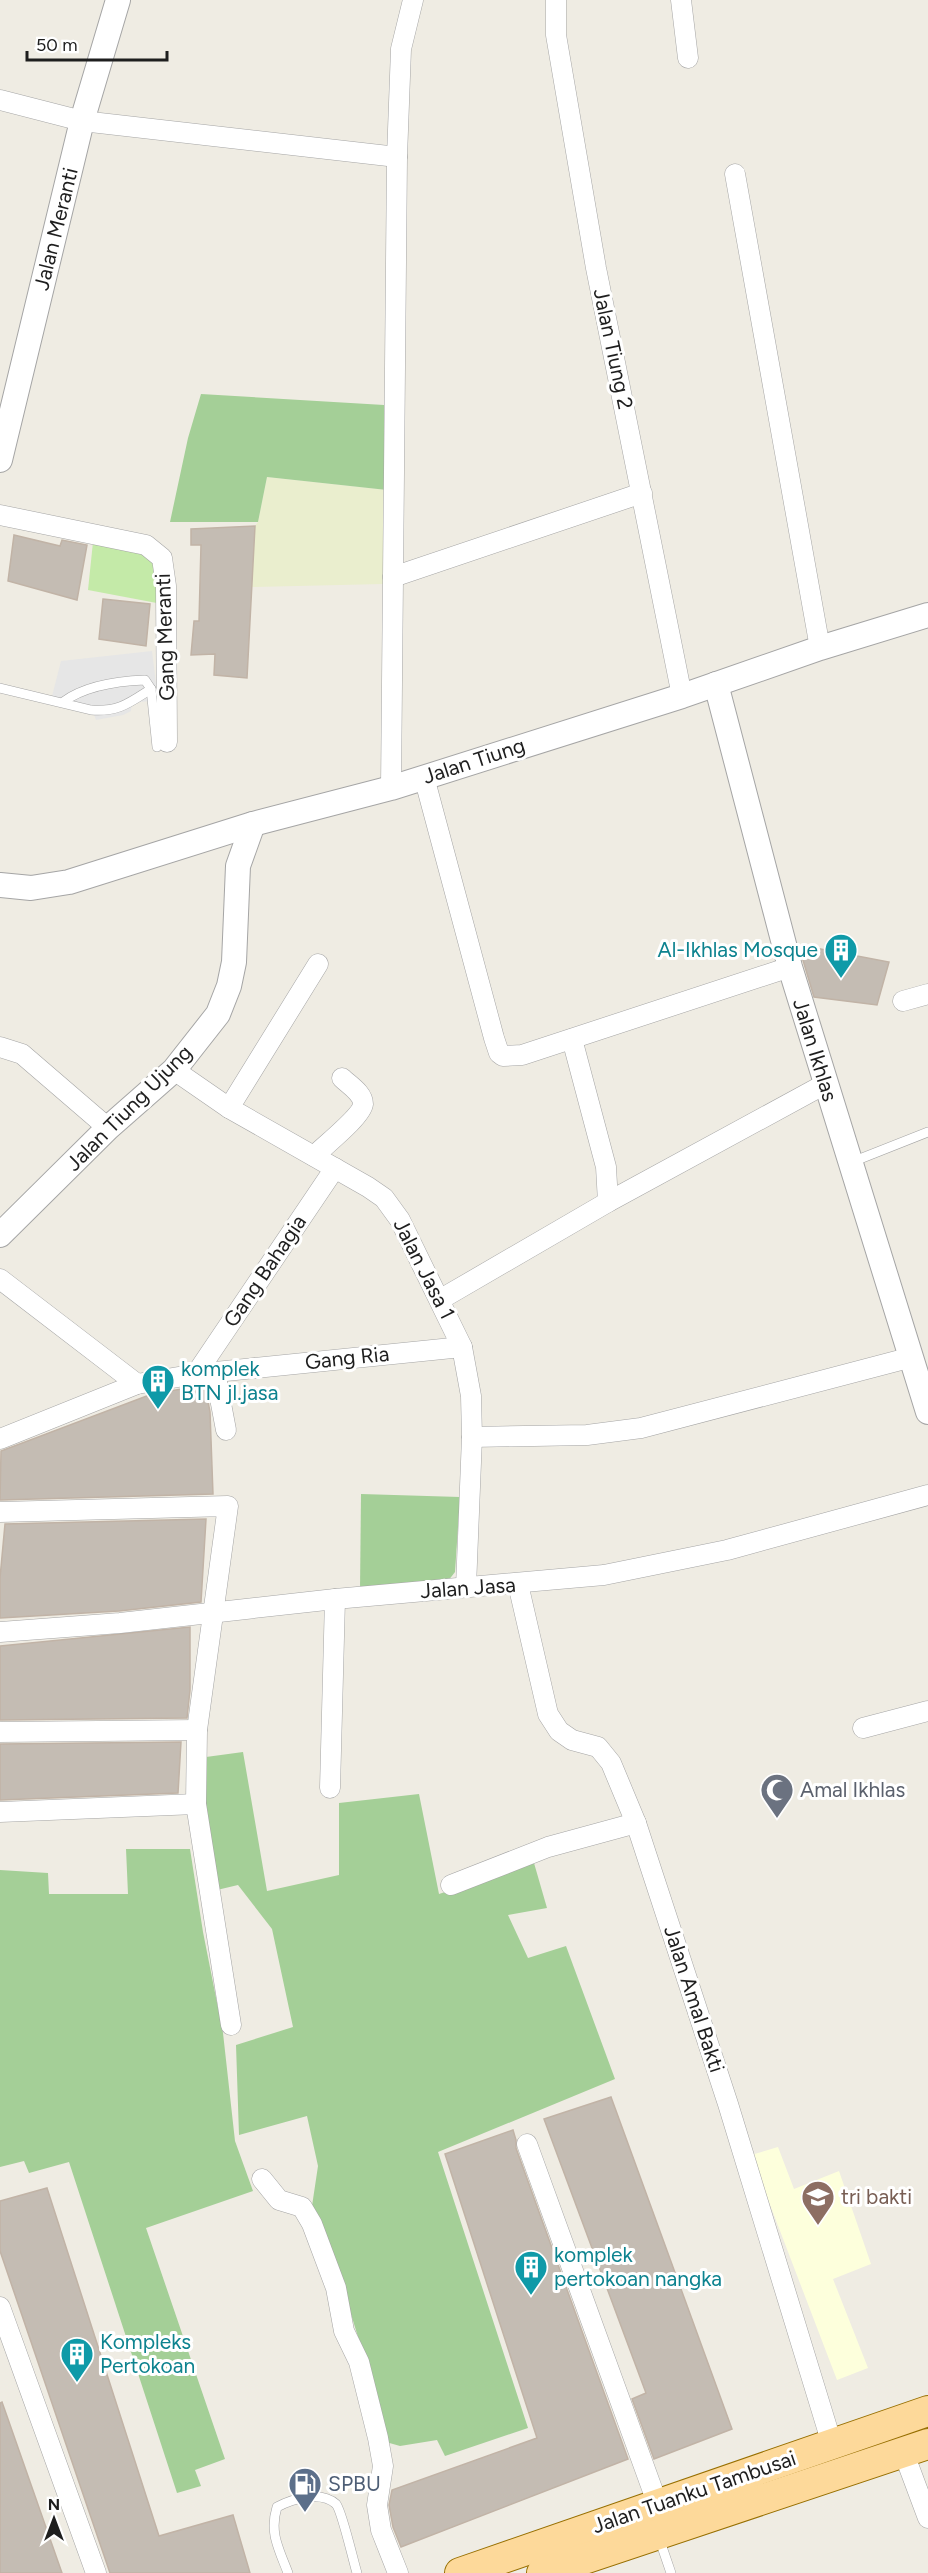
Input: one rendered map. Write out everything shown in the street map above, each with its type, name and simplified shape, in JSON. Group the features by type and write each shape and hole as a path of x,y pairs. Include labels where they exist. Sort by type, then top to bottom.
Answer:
{"main road":[{"name":"Jalan Tuanku Tambusai","path":"549,2572 658,2520 832,2444 928,2411"},
{"name":"Jalan Tuanku Tambusai","path":"460,2573 916,2448"}],"street":[{"name":"Jalan Meranti","path":"0,458 82,121 118,0"},
{"path":"392,788 397,157 401,49 413,0"},
{"name":"Jalan Tiung 2","path":"556,0 556,34 594,256 682,696"},
{"path":"681,0 688,58"},
{"path":"0,100 82,121 397,157"},
{"path":"735,174 820,648"},
{"path":"393,577 642,493"},
{"name":"Gang Meranti","path":"0,515 146,545 162,558 166,586 162,739"},
{"name":"Jalan Tiung","path":"8,887 69,882 253,824 392,788 928,615"},
{"name":"Jalan Ikhlas","path":"716,684 790,967 825,1084 850,1163 920,1355 928,1412"},
{"path":"423,777 499,1053 507,1057 522,1055 790,967"},
{"name":"Jalan Tiung Ujung","path":"0,1235 108,1128 174,1070 218,1014 229,986 234,962 238,866 253,824"},
{"path":"229,1108 318,964"},
{"path":"903,1001 928,994"},
{"path":"572,1039 606,1167 608,1202"},
{"path":"0,1047 22,1054 108,1128"},
{"name":"Jalan Jasa 1","path":"174,1070 229,1108 384,1198 400,1220 441,1299 462,1347 471,1396 472,1437 466,1587"},
{"path":"314,1156 358,1114 363,1104 361,1095 342,1078"},
{"path":"441,1299 608,1202 825,1084"},
{"name":"Gang Bahagia","path":"206,1373 335,1168"},
{"path":"0,1279 137,1384"},
{"name":"Gang Ria","path":"0,1439 137,1384 206,1373 462,1347"},
{"path":"472,1437 587,1435 641,1428 920,1355"},
{"path":"206,1373 226,1430"},
{"name":"Jalan Jasa","path":"0,1632 120,1623 335,1599 603,1575 727,1551 928,1495"},
{"path":"0,1512 228,1506 197,1730 196,1804 231,2025"},
{"name":"Jalan Amal Bakti","path":"518,1584 548,1714 559,1731 566,1736 598,1747 611,1763 636,1823 728,2104 832,2444"},
{"path":"330,1788 335,1599"},
{"path":"863,1728 928,1711"},
{"path":"0,1732 197,1730"},
{"path":"0,1812 196,1804"},
{"path":"451,1885 548,1847 636,1823"},
{"path":"527,2144 658,2520"},
{"path":"262,2179 279,2200 302,2207 312,2224 336,2288 344,2331 359,2362 378,2438 383,2466 377,2505 381,2530 398,2573"},
{"path":"0,2307 96,2573"},
{"path":"916,2448 928,2518"}],"lane":[{"path":"63,702 75,693 123,681 145,680 151,689 162,739"},
{"path":"0,688 92,710 107,711 119,709 151,689"},
{"path":"850,1163 928,1132"},
{"path":"288,2573 272,2523 277,2507 290,2500 311,2498 326,2498 338,2506 357,2573"},
{"path":"658,2520 671,2573"}],"shaded area":[{"path":"267,477 387,490 383,584 252,587 255,526 258,522"},
{"path":"152,651 158,700 132,703 131,711 123,715 96,720 94,714 50,704 61,661"},
{"name":"tri bakti","path":"778,2147 794,2189 839,2171 871,2264 833,2279 868,2368 837,2380 751,2155"}],"green space":[{"path":"201,394 384,405 387,490 267,477 258,522 170,522 188,438"},
{"path":"93,542 147,551 156,563 162,604 88,590"},
{"path":"361,1494 460,1497 455,1572 448,1581 360,1591"},
{"path":"243,1752 267,1891 339,1875 339,1803 419,1794 439,1894 534,1863 547,1908 508,1915 528,1958 566,1946 615,2079 438,2152 528,2428 445,2456 437,2440 400,2446 386,2442 363,2353 338,2272 312,2206 318,2166 307,2116 239,2135 236,2045 293,2027 272,1929 238,1885 217,1890 204,1812 206,1757"},
{"path":"126,1849 190,1849 203,1932 223,2033 235,2141 253,2191 146,2228 225,2459 195,2470 201,2486 177,2493 69,2162 29,2173 24,2161 0,2167 0,1870 48,1873 49,1894 128,1894"}],"building":[{"path":"255,526 247,678 214,675 215,654 191,655 194,621 199,621 201,545 191,545 191,529"},
{"path":"14,535 60,546 62,540 87,545 77,600 8,581"},
{"path":"103,599 150,604 146,646 99,639"},
{"name":"Al-Ikhlas Mosque","path":"810,947 889,962 877,1005 814,997 802,957"},
{"name":"komplek BTN jl.jasa","path":"205,1385 210,1412 213,1494 0,1500 1,1451 152,1394"},
{"path":"206,1519 201,1602 119,1611 0,1618 0,1578 5,1524"},
{"path":"190,1627 190,1690 187,1718 0,1720 0,1646"},
{"path":"181,1742 178,1793 0,1800 0,1744"},
{"name":"komplek pertokoan nangka","path":"611,2097 732,2429 654,2459 632,2399 646,2393 544,2119"},
{"name":"komplek pertokoan nangka","path":"513,2130 516,2148 628,2459 401,2547 393,2527 389,2505 392,2490 537,2438 445,2154"},
{"name":"Kompleks Pertokoan","path":"47,2188 159,2536 233,2515 250,2573 110,2573 0,2251 0,2201"},
{"path":"2,2402 62,2573 0,2573 0,2403"}],"place":[{"name":"Al-Ikhlas Mosque","path":"841,979"},
{"name":"komplek BTN jl.jasa","path":"158,1410"},
{"name":"Amal Ikhlas","path":"777,1819"},
{"name":"tri bakti","path":"818,2226"},
{"name":"komplek pertokoan nangka","path":"531,2296"},
{"name":"Kompleks Pertokoan","path":"77,2383"},
{"name":"SPBU","path":"305,2513"}]}
